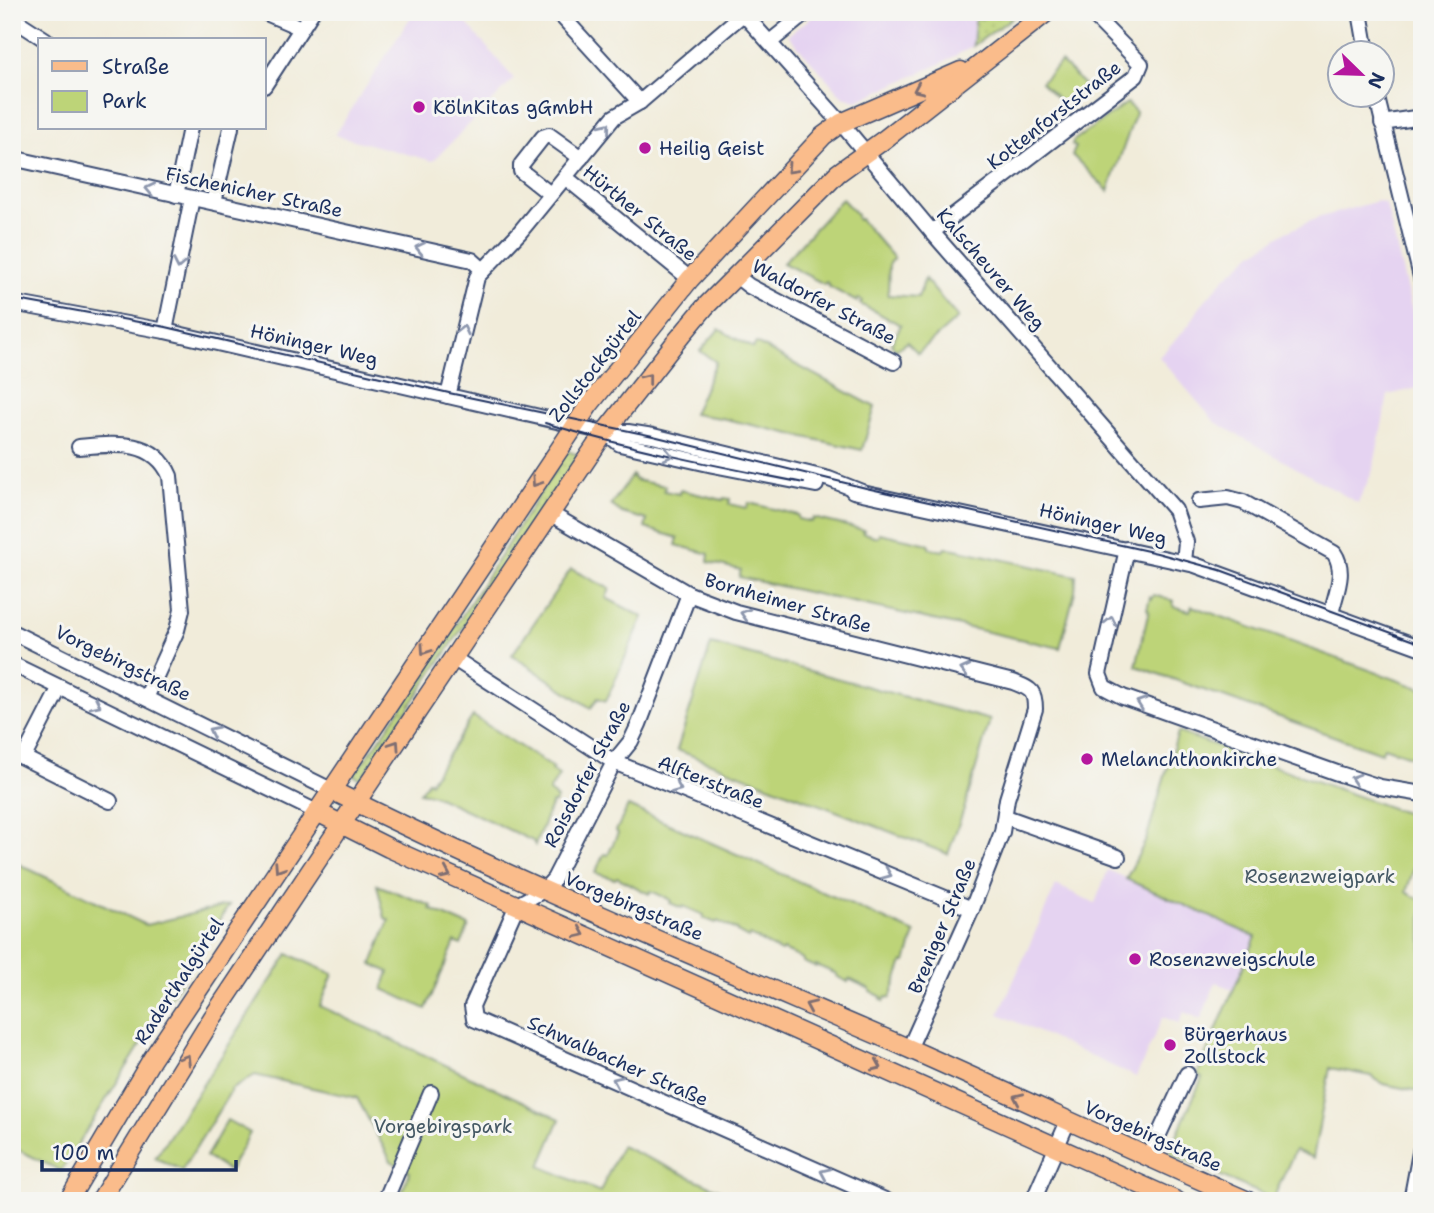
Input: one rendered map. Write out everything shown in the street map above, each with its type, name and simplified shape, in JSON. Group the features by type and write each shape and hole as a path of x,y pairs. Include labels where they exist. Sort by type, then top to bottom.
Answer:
{"main road":[{"name":"Zollstockgürtel","path":"357,802 605,432 675,343 735,275 838,173 1047,12"},
{"name":"Zollstockgürtel","path":"331,790 574,426 690,279 823,136 841,123 981,62"},
{"name":"Vorgebirgstraße","path":"331,790 411,830 544,890 1248,1201"},
{"name":"Raderthalgürtel","path":"68,1201 152,1059 331,790"},
{"path":"100,1201 170,1084 357,802"},
{"path":"317,812 517,905 1178,1201"},
{"path":"152,1059 159,1075 170,1084"}],"street":[{"path":"264,12 301,28"},
{"path":"266,83 312,12"},
{"path":"558,12 640,102"},
{"path":"770,42 807,12"},
{"path":"1360,12 1365,38"},
{"path":"448,396 473,285 483,270 519,233 614,117 640,102 743,13"},
{"name":"Kalscheurer Weg","path":"743,13 1175,510 1186,542 1184,562"},
{"name":"Kottenforststraße","path":"932,232 1141,70 1141,64 1095,17"},
{"path":"12,18 43,38"},
{"path":"1379,108 1422,281"},
{"path":"1382,123 1422,117"},
{"path":"176,195 190,130"},
{"path":"215,202 231,130"},
{"path":"550,194 522,171 522,165 543,137 549,135 581,158"},
{"name":"Fischenicher Straße","path":"12,158 472,260 483,270"},
{"name":"Hürther Straße","path":"565,177 690,279"},
{"path":"166,331 192,198"},
{"name":"Waldorfer Straße","path":"735,275 749,286 894,362"},
{"name":"Höninger Weg","path":"12,303 166,331 605,432 620,444 713,465 862,492 1184,562 1422,648"},
{"path":"79,447 113,444 136,446 155,454 170,476 181,610 177,630 146,698"},
{"path":"1199,500 1228,498 1243,502 1334,553 1340,562 1341,574 1331,614"},
{"name":"Bornheimer Straße","path":"551,514 689,594 736,612 1013,682 1030,689"},
{"path":"1127,549 1099,674 1104,687 1123,697 1340,774 1380,787 1422,794"},
{"name":"Roisdorfer Straße","path":"544,890 554,878 614,762 631,741 689,594"},
{"name":"Vorgebirgstraße","path":"12,632 331,790"},
{"name":"Alfterstraße","path":"453,658 614,762 972,909"},
{"path":"12,664 317,812"},
{"path":"60,687 18,754 110,801"},
{"name":"Breniger Straße","path":"909,1049 972,909 1002,832 1007,799 1035,709 1035,697 1030,689"},
{"path":"1006,817 1118,857"},
{"path":"517,905 544,890"},
{"name":"Schwalbacher Straße","path":"517,905 472,1006 474,1019 887,1201"},
{"path":"1148,1158 1186,1074"},
{"path":"385,1201 431,1093"},
{"path":"1033,1201 1068,1121"},
{"path":"1411,1201 1422,1142"}],"shaded area":[{"name":"KölnKitas gGmbH","path":"414,12 457,12 514,79 433,161 335,135"},
{"path":"819,12 1018,12 971,47 857,101 843,97 788,35"},
{"path":"1378,201 1386,204 1422,352 1422,387 1388,395 1373,470 1358,503 1215,422 1159,357 1189,325 1202,304 1225,278 1253,253 1284,233 1317,218"},
{"name":"Rosenzweigschule","path":"1108,870 1257,937 1233,990 1216,982 1201,1019 1184,1012 1179,1023 1163,1017 1136,1077 999,1014 1056,885 1095,903"}],"green space":[{"path":"991,12 1020,12 973,46 975,20"},
{"path":"1061,62 1087,88 1065,106 1041,82"},
{"path":"1127,103 1136,112 1108,191 1072,155 1076,147 1072,145 1073,141"},
{"path":"842,199 894,258 889,263 888,295 918,297 925,279 958,318 918,353 907,342 896,350 891,344 901,325 860,304 862,301 858,299 857,302 828,286 826,282 824,284 783,263"},
{"path":"719,329 753,348 756,343 875,407 862,450 693,414 716,362 700,351"},
{"path":"567,451 579,455 361,779 353,775 458,622"},
{"path":"632,475 635,480 665,486 664,491 679,494 680,490 723,500 730,499 729,504 747,508 749,503 798,515 798,519 812,522 813,518 864,530 863,533 878,537 879,533 929,544 929,548 943,551 945,548 955,549 1076,576 1075,591 1060,648 739,577 741,570 708,562 709,554 676,545 678,538 645,528 647,520 622,513 611,505"},
{"path":"571,569 610,589 606,598 643,617 606,701 598,698 591,708 512,655"},
{"path":"1154,595 1174,601 1173,606 1190,611 1192,606 1422,689 1422,748 1417,746 1413,757 1384,747 1381,753 1136,666 1150,597 1152,599"},
{"path":"711,644 990,720 948,854 677,750"},
{"path":"473,716 553,768 551,770 559,775 549,792 557,798 555,803 552,803 535,845 533,841 434,795 420,792 428,781 430,782"},
{"name":"Rosenzweigpark","path":"1178,732 1422,819 1422,844 1406,892 1422,901 1422,1076 1418,1091 1383,1084 1371,1076 1330,1068 1313,1158 1295,1150 1273,1199 1169,1153 1202,1078 1197,1075 1256,937 1126,879 1146,840"},
{"path":"628,806 915,933 890,998 886,997 884,1001 870,989 849,979 848,982 836,976 837,974 803,962 803,959 783,950 781,952 750,935 748,938 717,921 716,923 703,918 704,915 670,903 671,900 651,891 649,894 617,877 615,879 595,873 604,854 608,855"},
{"path":"12,861 146,925 229,905 61,1171 12,1147"},
{"path":"377,885 432,906 430,909 469,926 461,945 455,942 426,1009 383,989 389,972 372,964 389,920 385,918"},
{"name":"Vorgebirgspark","path":"288,954 333,974 320,1006 560,1119 540,1166 600,1192 621,1146 744,1201 398,1201 410,1172 391,1161 357,1098 255,1075 232,1089 182,1170 155,1158"},
{"path":"227,1120 250,1133 229,1171 206,1157"}],"tram line":[{"path":"12,299 166,327 1157,553 1220,570 1422,644"},
{"path":"545,423 641,449 804,483"}],"place":[{"name":"KölnKitas gGmbH","path":"419,107"},
{"name":"Heilig Geist","path":"645,148"},
{"name":"Melanchthonkirche","path":"1087,759"},
{"name":"Rosenzweigschule","path":"1135,959"},
{"name":"Bürgerhaus Zollstock","path":"1170,1045"}]}
